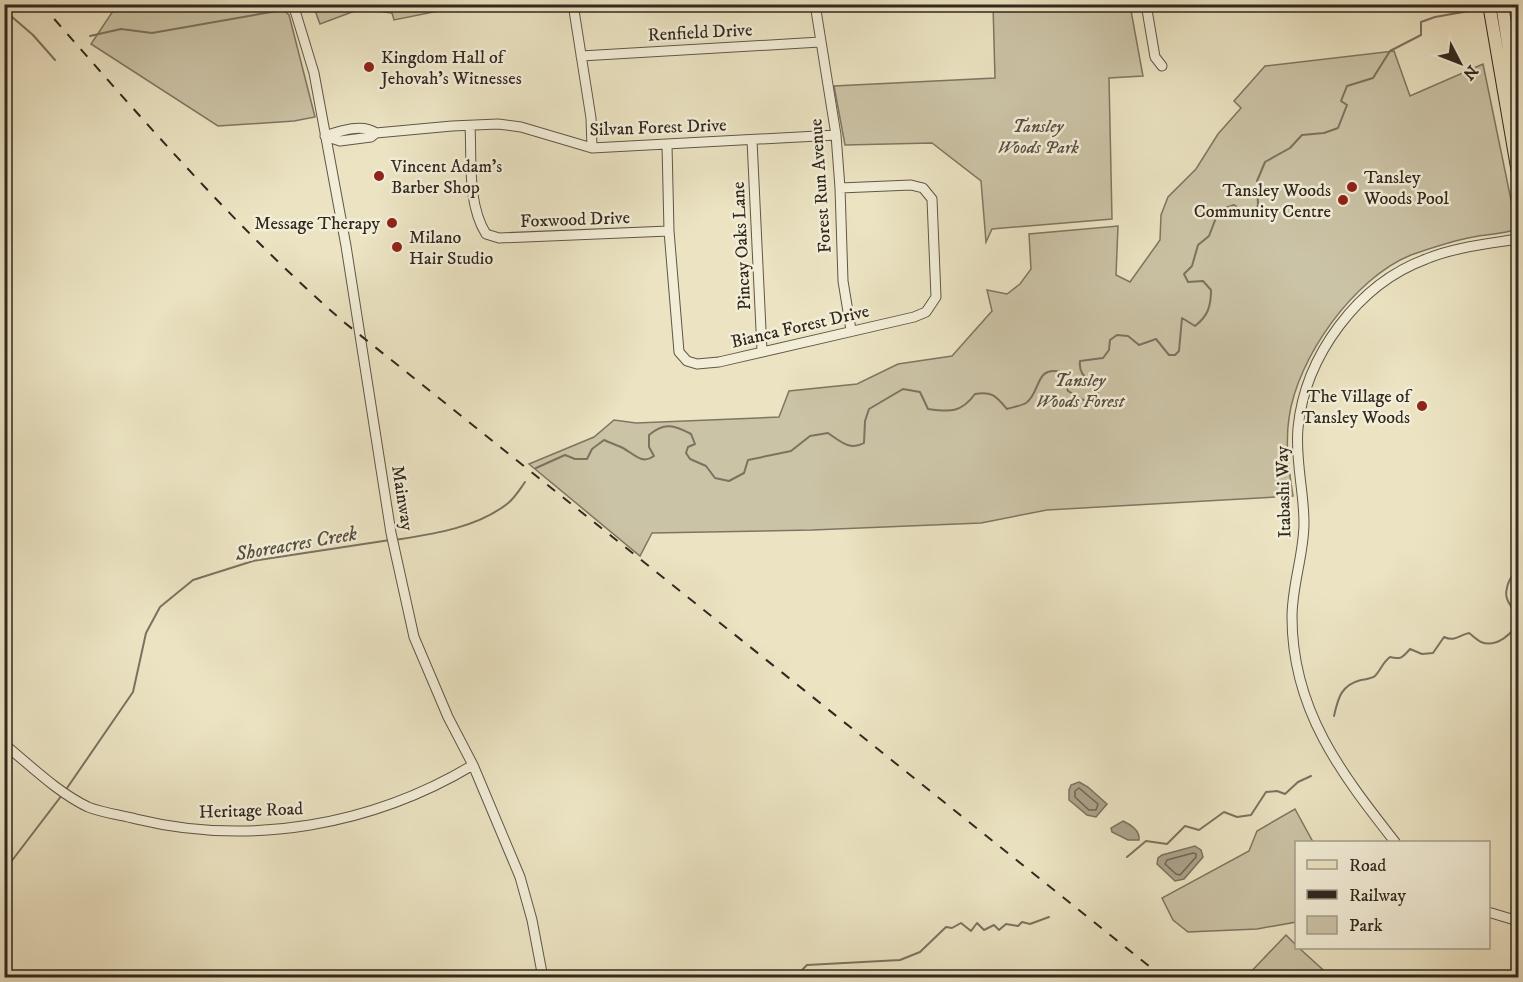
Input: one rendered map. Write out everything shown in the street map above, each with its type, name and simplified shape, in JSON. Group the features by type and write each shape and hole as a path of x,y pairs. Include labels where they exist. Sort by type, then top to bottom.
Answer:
{"main road":[{"path":"1489,4 1498,21 1518,108"},
{"path":"1502,4 1498,21 1518,173"}],"street":[{"name":"Mainway","path":"293,4 308,46 346,246 391,533 414,637 448,717 474,765 520,877 532,920 543,978"},
{"path":"573,4 591,118 592,148"},
{"name":"Forest Run Avenue","path":"814,4 836,135 843,281 851,330"},
{"path":"1146,4 1155,57 1162,66"},
{"name":"Renfield Drive","path":"582,56 820,42"},
{"name":"Silvan Forest Drive","path":"325,136 340,141 371,137 376,133 498,124 515,126 592,148 836,135"},
{"name":"Foxwood Drive","path":"470,126 473,198 479,223 486,234 499,238 669,231"},
{"name":"Pincay Oaks Lane","path":"752,140 762,351"},
{"name":"Bianca Forest Drive","path":"667,145 669,231 679,351 687,361 697,364 719,362 914,317 926,312 936,297 932,199 923,188 911,185 840,188"},
{"name":"Itabashi Way","path":"1394,841 1328,749 1309,711 1298,677 1292,617 1304,526 1297,446 1301,410 1310,380 1335,333 1357,305 1382,282 1409,266 1434,256 1518,238"},
{"name":"Heritage Road","path":"4,744 43,777 91,808 174,826 227,831 290,828 330,822 394,803 433,788 474,765"},
{"path":"1490,913 1518,921"}],"green space":[{"path":"313,4 468,5 394,20 392,13 360,9 320,24"},
{"path":"117,5 142,5 154,9 218,5 280,7 289,15 315,117 294,121 218,126 91,44"},
{"name":"Tansley Woods Park","path":"993,5 1130,5 1143,76 1109,78 1112,219 992,229 986,242 981,181 932,143 845,145 834,86 995,78"},
{"name":"Tansley Woods Forest","path":"1394,51 1410,96 1483,64 1517,229 1457,241 1411,255 1390,266 1349,301 1316,346 1303,370 1294,395 1287,438 1293,496 1047,510 981,523 812,530 652,533 640,556 529,464 594,437 614,420 636,423 779,417 789,391 857,384 898,364 952,356 992,311 987,290 1007,294 1020,284 1031,269 1029,234 1118,226 1116,275 1130,282 1160,240 1161,215 1168,197 1196,169 1218,134 1241,108 1234,101 1265,66"},
{"path":"1295,809 1312,841 1295,841 1295,922 1257,929 1188,932 1173,920 1162,898 1249,851 1257,831"},
{"path":"1286,935 1295,944 1295,949 1300,949 1331,977 1246,977"}],"water":[{"path":"1079,782 1107,804 1096,817 1087,815 1069,800 1071,785"},
{"path":"1123,821 1132,826 1139,840 1128,840 1112,832 1111,828"},
{"path":"1195,846 1201,850 1203,857 1184,879 1175,881 1157,864 1158,858 1162,855"}],"waterway":[{"path":"308,8 331,4"},
{"name":"Shoreacres Creek","path":"536,468 565,455 575,459 587,459 592,449 604,440 623,448 638,458 650,458 654,456 649,447 649,435 660,428 669,426 691,434 695,444 688,447 686,453 690,459 706,466 715,478 729,481 744,473 748,460 791,451 810,436 828,433 850,445 864,443 865,421 869,409 903,389 920,392 928,409 954,410 965,405 975,394 981,393 993,396 1007,409 1026,403 1042,376 1053,371 1061,372 1068,391 1087,402 1095,402 1098,398 1098,391 1083,374 1080,361 1103,358 1109,350 1110,340 1117,335 1128,336 1139,345 1156,339 1169,355 1175,355 1179,351 1182,318 1195,326 1206,314 1211,290 1203,281 1188,282 1184,274 1192,266 1198,245 1209,236 1219,210 1234,205 1247,213 1255,211 1258,205 1257,181 1265,162 1290,148 1302,135 1324,133 1338,128 1347,105 1341,101 1347,86 1373,78 1390,51 1421,35 1421,22 1435,17 1480,9"},
{"path":"4,10 33,35 55,60"},
{"path":"90,36 121,29 152,33 283,10"},
{"name":"Shoreacres Creek","path":"395,540 454,529 482,519 510,502 525,482"},
{"name":"Shoreacres Creek","path":"65,791 133,692 146,633 160,607 193,580 253,561 390,540"},
{"path":"1334,716 1339,698 1345,689 1354,682 1375,676 1390,657 1402,657 1410,649 1422,654 1433,653 1444,637 1454,638 1469,633 1480,641 1492,643 1509,634 1516,619 1506,593 1511,577 1518,567"},
{"path":"1127,857 1146,841 1167,844 1185,826 1199,830 1224,812 1237,817 1251,815 1266,792 1277,791 1285,794 1298,782 1311,776"},
{"name":"Shoreacres Creek","path":"4,871 62,795"},
{"path":"794,978 807,965 900,960 920,952 946,927 952,928 961,923 971,931 977,923 984,930 994,925 999,930 1006,924 1018,926 1022,922 1030,924 1049,917"}],"railway":[{"path":"41,4 226,209 264,248 345,323 1164,978"}],"place":[{"name":"Kingdom Hall of Jehovah's Witnesses","path":"369,67"},
{"name":"Vincent Adam's Barber Shop","path":"379,176"},
{"name":"Tansley Woods Pool","path":"1352,187"},
{"name":"Tansley Woods Community Centre","path":"1343,200"},
{"name":"Message Therapy","path":"392,223"},
{"name":"Milano Hair Studio","path":"397,247"},
{"name":"The Village of Tansley Woods","path":"1422,406"}]}
